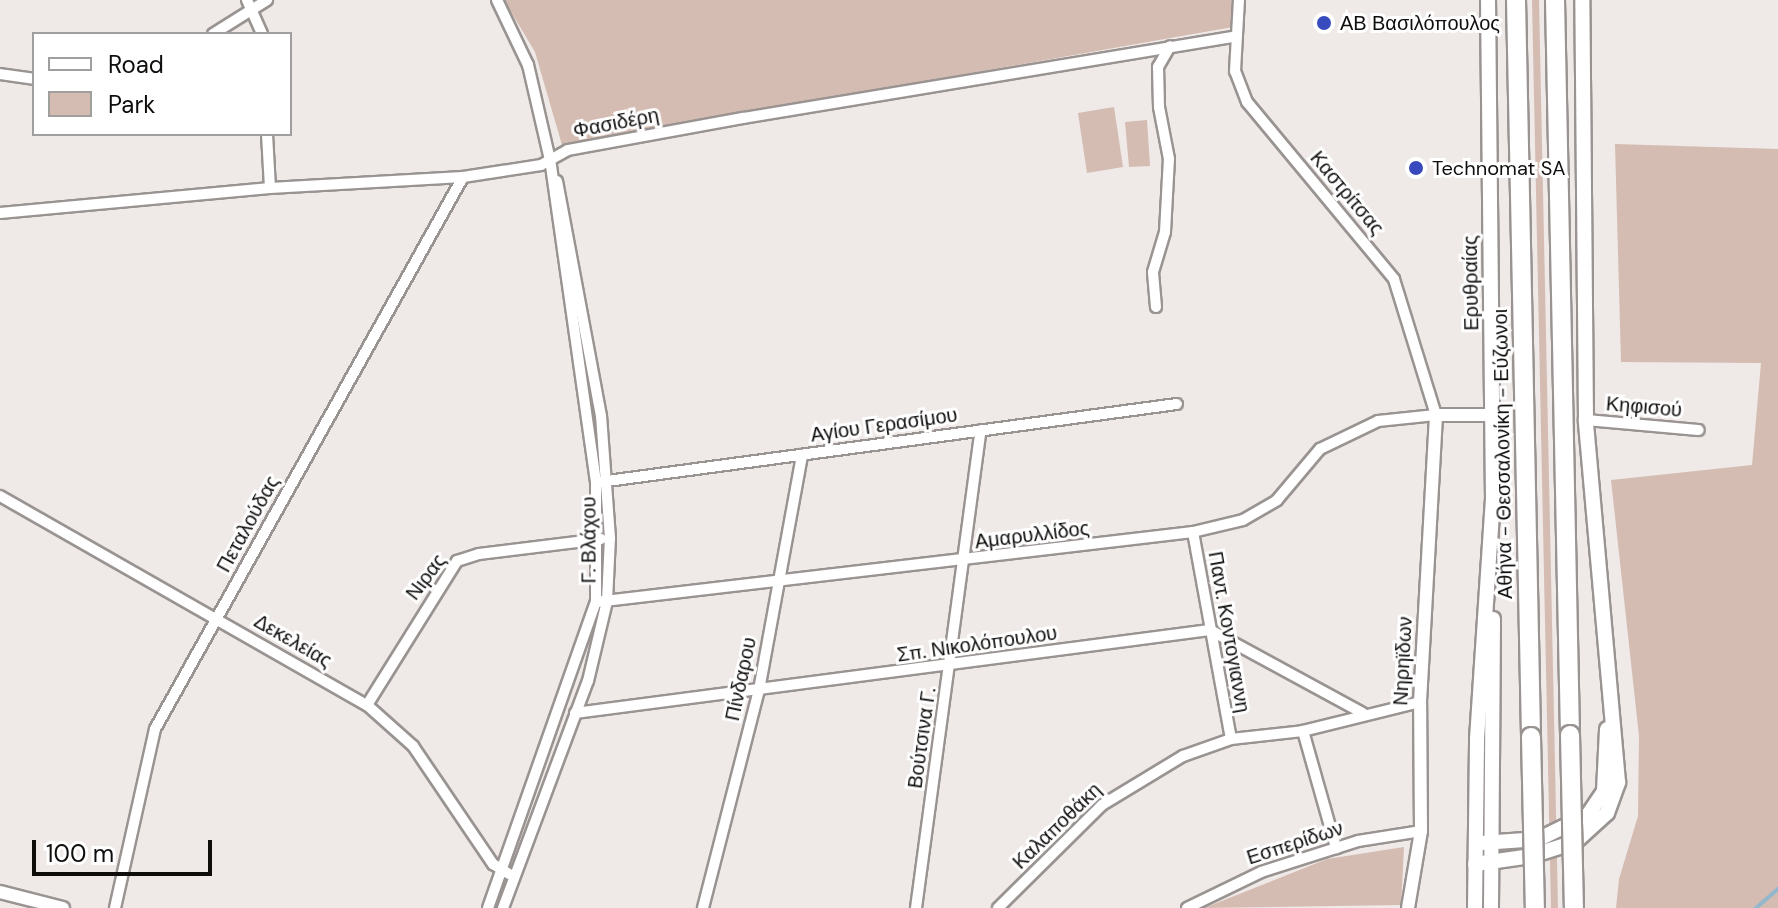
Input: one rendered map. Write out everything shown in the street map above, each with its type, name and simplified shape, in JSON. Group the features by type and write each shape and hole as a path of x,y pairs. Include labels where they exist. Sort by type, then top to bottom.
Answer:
{"highway":[{"name":"Αθήνα - Θεσσαλονίκη - Εύζωνοι","path":"1516,0 1535,908"},
{"path":"1555,0 1574,908"}],"main road":[{"name":"Ερυθραίας","path":"1475,908 1482,864 1491,843 1496,682 1491,566 1493,415 1488,0"},
{"path":"1482,864 1575,842 1607,813 1618,782 1609,709 1586,420 1582,0"},
{"name":"Ερυθραίας","path":"1491,566 1480,679 1475,843 1491,908"},
{"path":"1475,843 1558,832 1596,806 1606,781 1609,709"}],"street":[{"path":"215,32 250,4 267,0"},
{"name":"Γ. Βλάχου","path":"488,908 601,602 596,540 601,482 601,416 562,194 550,160 528,65 497,0"},
{"name":"Καστρίτσας","path":"1239,0 1235,71 1247,102 1401,290 1436,415"},
{"path":"250,4 261,32"},
{"name":"Φασιδέρη","path":"0,213 270,188 463,177 550,160 568,150 743,118 1236,36"},
{"path":"1156,307 1153,272 1165,232 1169,159 1159,107 1158,67 1170,46"},
{"path":"0,74 32,79"},
{"path":"267,136 270,188"},
{"name":"Πεταλούδας","path":"115,908 155,729 463,177"},
{"name":"Αγίου Γερασίμου","path":"601,482 1177,404"},
{"path":"1436,415 1493,415"},
{"name":"Αμαρυλλίδος","path":"601,602 961,563 1193,532 1243,520 1277,500 1320,449 1355,432 1378,421 1436,415"},
{"name":"Νηρηϊδων","path":"1408,908 1421,831 1420,702 1436,415"},
{"name":"Κηφισού","path":"1586,420 1699,430"},
{"name":"Βούτσινα Γ.","path":"916,908 981,430"},
{"name":"Πίνδαρου","path":"703,908 759,690 802,455"},
{"name":"Γ. Βλάχου","path":"503,908 575,713 601,602 610,538 601,482"},
{"name":"Δεκελείας","path":"0,496 367,705 419,752 490,860 503,872"},
{"name":"Παντ. Κοντογιαννη","path":"1193,532 1231,739"},
{"name":"Νιρας","path":"367,705 457,561 610,538"},
{"path":"1210,630 1363,713"},
{"name":"Σπ. Νικολόπουλου","path":"575,713 1210,630"},
{"name":"Καλαποθάκη","path":"998,908 1102,805 1183,756 1231,739 1303,731 1363,713 1420,702"},
{"path":"1303,731 1336,848"},
{"name":"Εσπερίδων","path":"1187,908 1250,876 1336,848 1421,831"},
{"path":"503,872 516,876"},
{"path":"0,892 63,908"}],"green space":[{"path":"504,0 1232,0 1233,27 562,145 535,52"},
{"path":"1532,0 1539,0 1558,908 1551,908"},
{"path":"1114,107 1123,167 1087,173 1078,113"},
{"path":"1147,120 1150,166 1129,167 1125,122"},
{"path":"1615,144 1778,149 1778,908 1616,908 1619,879 1638,816 1639,736 1611,480 1752,465 1761,363 1621,362"},
{"path":"1404,847 1401,905 1204,908 1327,859"}],"waterway":[{"path":"1756,908 1778,889"}],"place":[{"name":"ΑΒ Βασιλόπουλος","path":"1324,23"},
{"name":"Technomat SA","path":"1416,168"}]}
